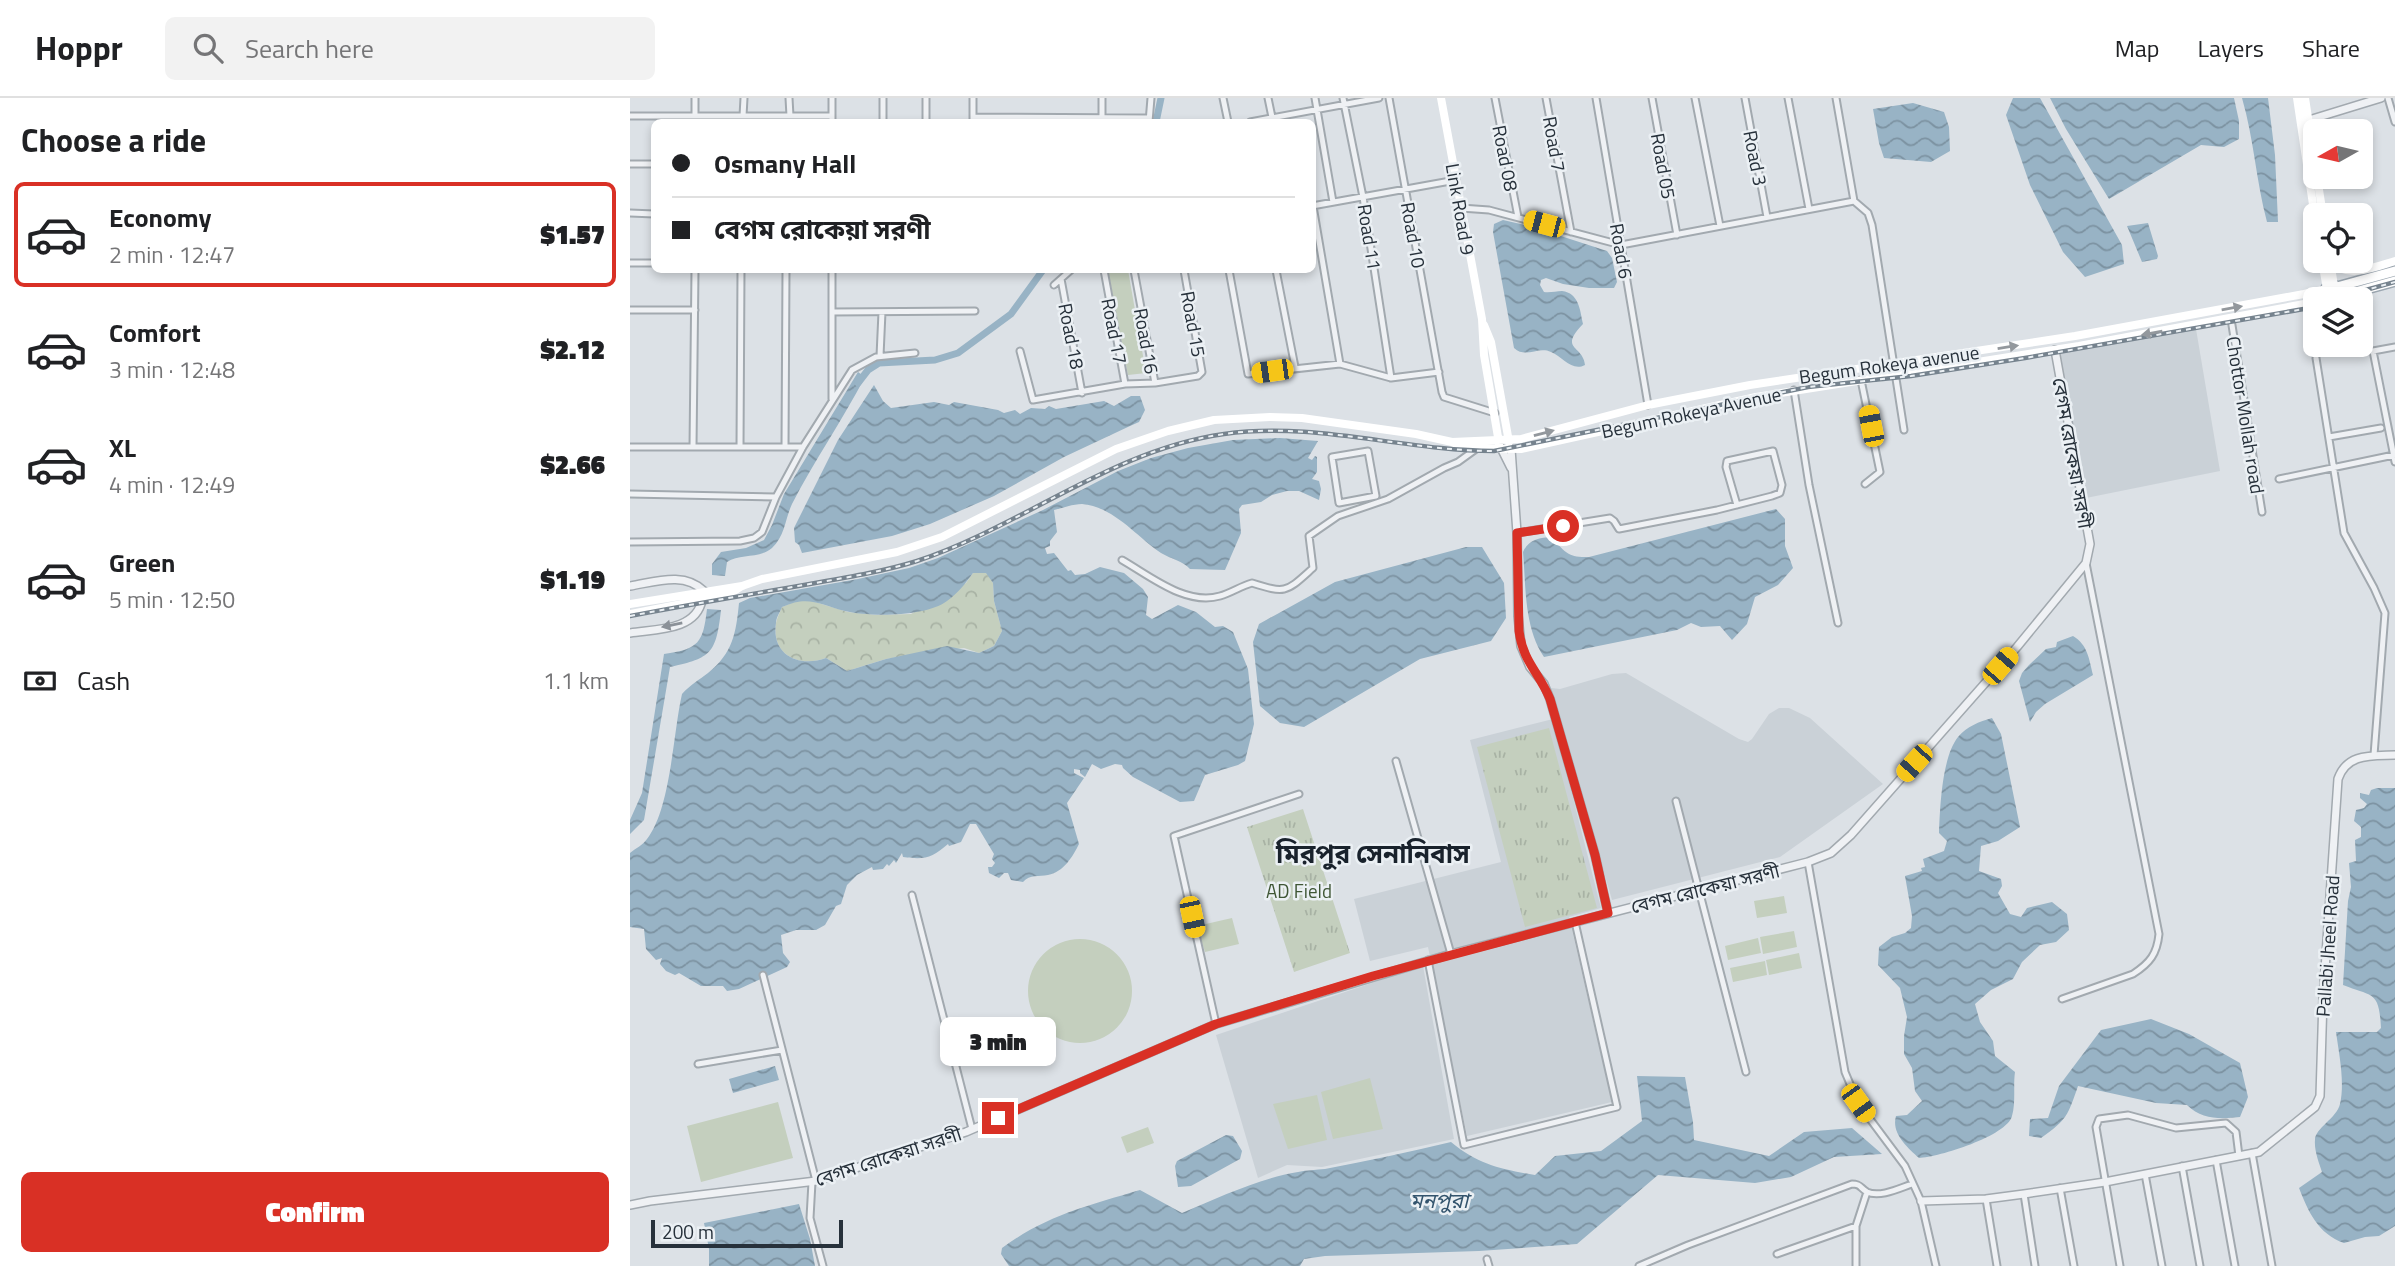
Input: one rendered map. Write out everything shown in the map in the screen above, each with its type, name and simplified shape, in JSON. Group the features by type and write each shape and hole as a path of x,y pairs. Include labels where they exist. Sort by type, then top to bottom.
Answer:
{"main road":[{"name":"Link Road 9","path":"1441,98 1482,319 1484,355 1495,413 1505,444"},
{"path":"2297,98 2313,203"},
{"path":"2305,98 2309,119"},
{"path":"2373,266 2395,261"},
{"path":"2349,287 2395,271"},
{"path":"2364,287 2395,281"},
{"name":"Begum Rokeya avenue","path":"1452,442 1505,444 1648,405 1750,385 2076,336 2303,298"},
{"name":"বেগম রোকেয়া সরণী","path":"2055,350 2303,304"},
{"name":"Link Road 9","path":"1482,319 1491,342 1505,444"},
{"name":"Begum Rokeya Avenue","path":"1452,442 1461,448 1476,449 1505,444 1521,449 1719,404 1794,390 2055,350"},
{"path":"630,604 729,595 742,586 769,577 897,552 942,537 1116,449 1182,427 1232,418 1287,417 1385,429 1452,442"},
{"path":"630,614 703,596"}],"street":[{"path":"695,98 695,115"},
{"path":"743,116 744,98"},
{"path":"789,98 790,116"},
{"path":"630,116 790,116 832,119 832,98"},
{"path":"883,98 883,119"},
{"path":"926,98 926,119"},
{"path":"973,98 973,119"},
{"path":"1102,98 1102,117"},
{"path":"1149,119 1151,98"},
{"path":"1223,98 1227,119"},
{"path":"1268,98 1272,119"},
{"path":"1315,98 1333,202"},
{"path":"1276,119 1344,101 1379,98"},
{"name":"Road 10","path":"1389,98 1444,397 1495,413"},
{"name":"Road 08","path":"1495,98 1518,217"},
{"name":"Road 7","path":"1546,98 1571,232"},
{"name":"Road 6","path":"1596,98 1648,405"},
{"name":"Road 05","path":"1652,98 1676,235"},
{"path":"1695,98 1720,226"},
{"name":"Road 3","path":"1745,98 1768,217"},
{"path":"1788,98 1809,209"},
{"path":"1836,98 1854,201 1868,213 1872,225 1904,430"},
{"path":"2312,119 2355,102 2381,98"},
{"path":"2388,98 2395,122"},
{"name":"Road 11","path":"1344,101 1363,197 1391,377"},
{"path":"1016,119 1133,119"},
{"path":"630,164 651,164"},
{"path":"1316,205 1456,180"},
{"path":"1461,208 1489,210 1621,245 1854,201"},
{"path":"630,214 651,214"},
{"path":"1316,224 1340,364"},
{"path":"630,262 651,263"},
{"path":"693,447 695,273"},
{"path":"740,447 741,273"},
{"path":"785,447 786,273"},
{"path":"832,273 832,400"},
{"path":"1054,285 1068,273"},
{"name":"Road 17","path":"1020,351 1033,400 1125,384 1105,273"},
{"name":"Road 16","path":"1125,384 1155,383 1135,273"},
{"name":"Road 15","path":"1155,383 1198,376 1202,372 1185,273"},
{"path":"1230,273 1248,374 1340,364 1391,377 1438,372"},
{"path":"1277,273 1295,367"},
{"name":"Road 18","path":"1061,279 1082,393"},
{"path":"630,310 695,310"},
{"path":"832,312 975,311"},
{"path":"880,356 882,312"},
{"name":"Chottor Mollah road","path":"2231,319 2262,512"},
{"path":"2278,479 2394,459 2373,351 2395,347"},
{"name":"বেগম রোকেয়া সরণী","path":"630,1205 814,1181 972,1129 1216,1024 1451,954 1808,862 1831,853 2017,647 2086,563 2090,544 2055,350"},
{"path":"630,542 740,541 754,538 762,532 776,497 803,447 852,370 880,356 915,354"},
{"path":"2316,358 2344,533 2385,613 2374,755"},
{"path":"1861,380 1880,472 1865,484"},
{"path":"1794,390 1809,485 1838,623"},
{"path":"2329,437 2381,428"},
{"path":"1505,444 1513,456 1511,468 1517,533 1521,646 1530,667 1544,684 1550,699 1595,855 1608,913"},
{"path":"630,447 803,447"},
{"path":"1122,560 1166,586 1200,597 1222,596 1252,583 1273,590 1289,589 1314,568 1309,536 1338,516 1405,491 1476,449"},
{"path":"1368,451 1376,496 1359,499 1339,503 1332,457 1368,451"},
{"path":"1517,533 1610,518 1619,529 1737,505 1780,493 1782,485 1773,451 1727,461 1726,467 1737,505"},
{"path":"630,494 776,497"},
{"path":"1359,499 1361,509"},
{"path":"2062,999 2143,968 2152,959 2159,934 2086,563"},
{"path":"630,586 680,579 696,584 703,596 696,615 684,623 630,632"},
{"name":"Pallabi Jheel Road","path":"2255,1153 2298,1123 2319,1101 2338,779 2345,765 2360,757 2395,755"},
{"path":"1396,761 1451,954"},
{"path":"1216,1024 1174,836 1298,794"},
{"path":"1676,801 1746,1072"},
{"path":"1808,862 1847,1079 1858,1103 1905,1166 1921,1201 1936,1266"},
{"path":"912,895 972,1129"},
{"path":"1428,961 1464,1145 1617,1107 1575,922"},
{"path":"763,975 814,1181 810,1218 823,1266"},
{"path":"698,1064 782,1050"},
{"path":"2120,1266 2096,1127 2099,1119 2105,1116 2128,1115 2176,1128 2226,1124 2236,1132 2239,1156"},
{"path":"1921,1201 1986,1199 2024,1194 2105,1182 2255,1153 2272,1266"},
{"path":"2217,1160 2235,1266"},
{"path":"2182,1166 2200,1266"},
{"path":"2145,1174 2162,1266"},
{"path":"1639,1266 1852,1184 1858,1184 1867,1192 1886,1192 1912,1184"},
{"path":"2060,1188 2074,1266"},
{"path":"1856,1266 1856,1226 1867,1192"},
{"path":"2024,1194 2035,1266"},
{"path":"1986,1199 1997,1266"},
{"path":"1777,1254 1856,1226"}],"shaded area":[{"path":"2196,329 2220,471 2081,499 2056,355"},
{"path":"1626,673 1748,742 1769,714 1779,708 1789,708 1810,718 1883,784 1780,857 1612,900 1551,688 1560,689 1612,674"},
{"path":"1553,719 1601,908 1569,917 1612,1102 1467,1136 1428,947 1370,961 1354,899 1501,862 1470,740"},
{"path":"1423,966 1454,1139 1322,1167 1287,1165 1258,1178 1216,1035"}],"green space":[{"path":"1109,273 1129,273 1146,373 1128,375"},
{"path":"973,573 987,573 993,583 994,601 1002,631 994,646 979,653 964,648 916,654 886,659 847,671 826,658 816,661 797,660 783,651 778,643 776,623 782,607 796,601 805,599 848,612 911,614 966,583"},
{"path":"1549,728 1597,908 1525,927 1477,747"},
{"name":"AD Field","path":"1303,809 1350,953 1294,972 1247,827"},
{"path":"1784,896 1787,913 1757,918 1754,901"},
{"path":"1232,918 1239,944 1205,952 1197,926"},
{"path":"1794,931 1797,947 1763,954 1760,937"},
{"path":"1758,938 1761,953 1728,960 1725,946"},
{"path":"1080,939 1100,943 1117,954 1128,971 1132,991 1128,1011 1117,1028 1100,1039 1080,1043 1060,1039 1043,1028 1032,1011 1028,991 1032,971 1043,954 1060,943"},
{"path":"1799,953 1802,968 1769,975 1766,960"},
{"path":"1765,961 1767,975 1733,982 1730,968"},
{"path":"1370,1078 1383,1129 1333,1139 1321,1092"},
{"path":"1317,1095 1327,1140 1288,1149 1273,1104"},
{"path":"778,1102 793,1158 701,1182 687,1126"},
{"path":"1148,1127 1154,1143 1127,1153 1121,1137"}],"water":[{"path":"2013,98 2040,98 2122,245 2124,264 2085,277 2063,252 2030,185 2006,115"},
{"path":"2050,98 2234,98 2239,121 2239,139 2224,147 2201,145 2109,199"},
{"path":"2242,98 2268,98 2275,155 2278,222 2267,222"},
{"path":"1913,103 1944,112 1949,127 1950,151 1931,162 1884,158 1873,109"},
{"path":"1503,220 1607,251 1612,258 1617,282 1614,288 1589,288 1546,278 1541,280 1540,285 1544,292 1568,292 1578,303 1583,324 1572,343 1585,365 1576,367 1546,351 1528,353 1514,348 1493,232 1494,224"},
{"path":"2148,223 2158,256 2157,259 2142,262 2127,226"},
{"path":"858,372 865,377 792,504 776,543 761,554 727,562 725,576 712,575 712,564 721,552 746,548 764,540 784,494"},
{"path":"874,385 883,401 891,408 934,402 949,405 954,402 1004,413 1015,410 1020,414 1031,408 1045,409 1049,406 1056,409 1104,401 1114,406 1131,396 1140,396 1145,410 1139,422 1064,457 994,496 930,524 892,536 802,553 795,542 794,528 838,440"},
{"path":"1280,438 1318,441 1308,458 1312,460 1317,457 1317,472 1312,479 1319,481 1321,489 1319,500 1299,491 1287,491 1272,495 1261,502 1242,505 1239,509 1241,533 1225,570 1190,569 1161,553 1114,516 1094,506 1082,504 1054,510 1057,532 1050,541 1050,546 1045,548 1047,554 1054,553 1068,571 1071,570 1075,575 1100,567 1124,573 1143,589 1148,597 1146,615 1152,619 1178,605 1196,612 1215,627 1223,626 1233,632 1248,669 1254,724 1245,761 1205,775 1194,801 1180,802 1133,777 1122,765 1115,764 1101,769 1092,764 1085,777 1080,770 1074,769 1074,773 1084,778 1067,803 1079,844 1059,871 1032,877 1023,882 1011,880 1008,873 999,878 989,873 988,867 995,863 992,859 994,854 976,824 970,824 961,842 949,846 948,844 933,855 911,858 903,857 902,853 896,863 894,860 883,869 873,870 872,867 857,875 847,885 841,904 836,906 825,925 816,930 796,930 781,935 783,953 790,962 787,967 739,989 727,991 723,986 701,986 679,973 675,975 660,964 662,958 656,960 646,949 644,929 630,927 630,853 647,839 661,809 682,694 723,658 732,642 739,603 750,598 909,568 938,558 1043,510 1118,471 1188,448 1233,440","holes":["973,573 986,573 993,583 994,601 1002,631 994,646 979,653 947,646 886,659 847,671 826,658 816,661 797,660 783,651 778,643 777,619 782,607 791,603 807,601 868,614 912,613 938,606 954,595"]},
{"path":"1776,509 1785,519 1785,546 1793,568 1778,585 1755,597 1747,624 1732,640 1720,626 1701,627 1691,623 1677,630 1544,657 1533,633 1527,606 1523,552 1531,542 1552,537 1568,553 1589,557"},
{"path":"1466,547 1482,547 1504,583 1506,618 1491,641 1420,659 1304,727 1280,723 1260,706 1253,642 1259,624 1335,582"},
{"path":"707,609 721,610 714,645 695,660 670,667 644,820 630,834 630,820 642,793 664,654 685,650 697,642 704,630"},
{"path":"2073,636 2085,648 2093,675 2045,704 2030,722 2019,681 2022,673 2046,649 2056,647 2057,642"},
{"path":"1992,718 2001,734 2020,827 1998,841 1981,846 1979,871 2001,879 2002,886 1998,893 2010,914 2021,917 2027,908 2052,902 2067,914 2069,930 2056,942 2040,945 2022,962 2013,979 1991,990 1975,1004 1980,1022 1993,1041 1995,1056 2015,1072 2013,1111 2007,1124 1971,1144 1919,1158 1901,1139 1896,1128 1896,1116 1907,1115 1922,1101 1915,1091 1912,1068 1904,1054 1907,1017 1900,988 1878,965 1879,947 1911,928 1912,916 1905,876 1922,871 1921,868 1925,867 1923,859 1944,851 1947,841 1939,833 1941,796 1945,769 1953,746 1965,730"},
{"path":"2395,788 2395,1226 2379,1236 2344,1243 2321,1228 2310,1213 2299,1188 2322,1172 2315,1148 2316,1136 2340,1104 2342,1077 2336,1032 2377,1032 2381,1028 2376,1001 2368,994 2343,985 2351,887 2349,863 2356,861 2355,840 2361,837 2361,827 2354,821 2356,810 2367,804 2360,798 2360,793 2369,795 2371,790"},
{"path":"2151,1019 2189,1034 2240,1063 2248,1097 2240,1117 2212,1117 2187,1105 2156,1103 2078,1086 2069,1110 2061,1121 2041,1138 2029,1136 2030,1119 2048,1118 2059,1086 2101,1030"},
{"path":"775,1066 779,1080 733,1093 729,1079"},
{"name":"মনপুরা","path":"1637,1076 1685,1077 1694,1140 1769,1156 1804,1132 1852,1128 1882,1154 1834,1157 1791,1177 1755,1183 1658,1175 1577,1244 1479,1251 1325,1256 1304,1259 1300,1266 1009,1266 1001,1254 1002,1248 1051,1219 1140,1190 1182,1213 1239,1189 1283,1175 1341,1166 1451,1142 1471,1156 1491,1165 1535,1175 1555,1156 1601,1151 1642,1121"},
{"path":"1226,1135 1233,1136 1242,1151 1240,1159 1191,1186 1178,1187 1175,1166 1177,1161"},
{"path":"799,1204 815,1266 709,1266 704,1223"}],"waterway":[{"path":"1157,119 1161,98"},
{"path":"858,383 868,370 879,363 935,360 958,353 1011,314 1041,273"}],"railway":[{"path":"2373,288 2395,282"},
{"path":"630,616 885,570 917,561 994,529 1105,472 1143,456 1224,434 1292,431 1427,447 1494,451 1808,387 1911,376 2303,309"}],"district":[{"name":"মিরপুর সেনানিবাস","path":"1373,853"}],"route":[{"path":"998,1118 1216,1024 1373,976 1608,913 1595,855 1550,699 1544,684 1530,667 1521,646 1519,631 1517,533 1563,526"}]}
